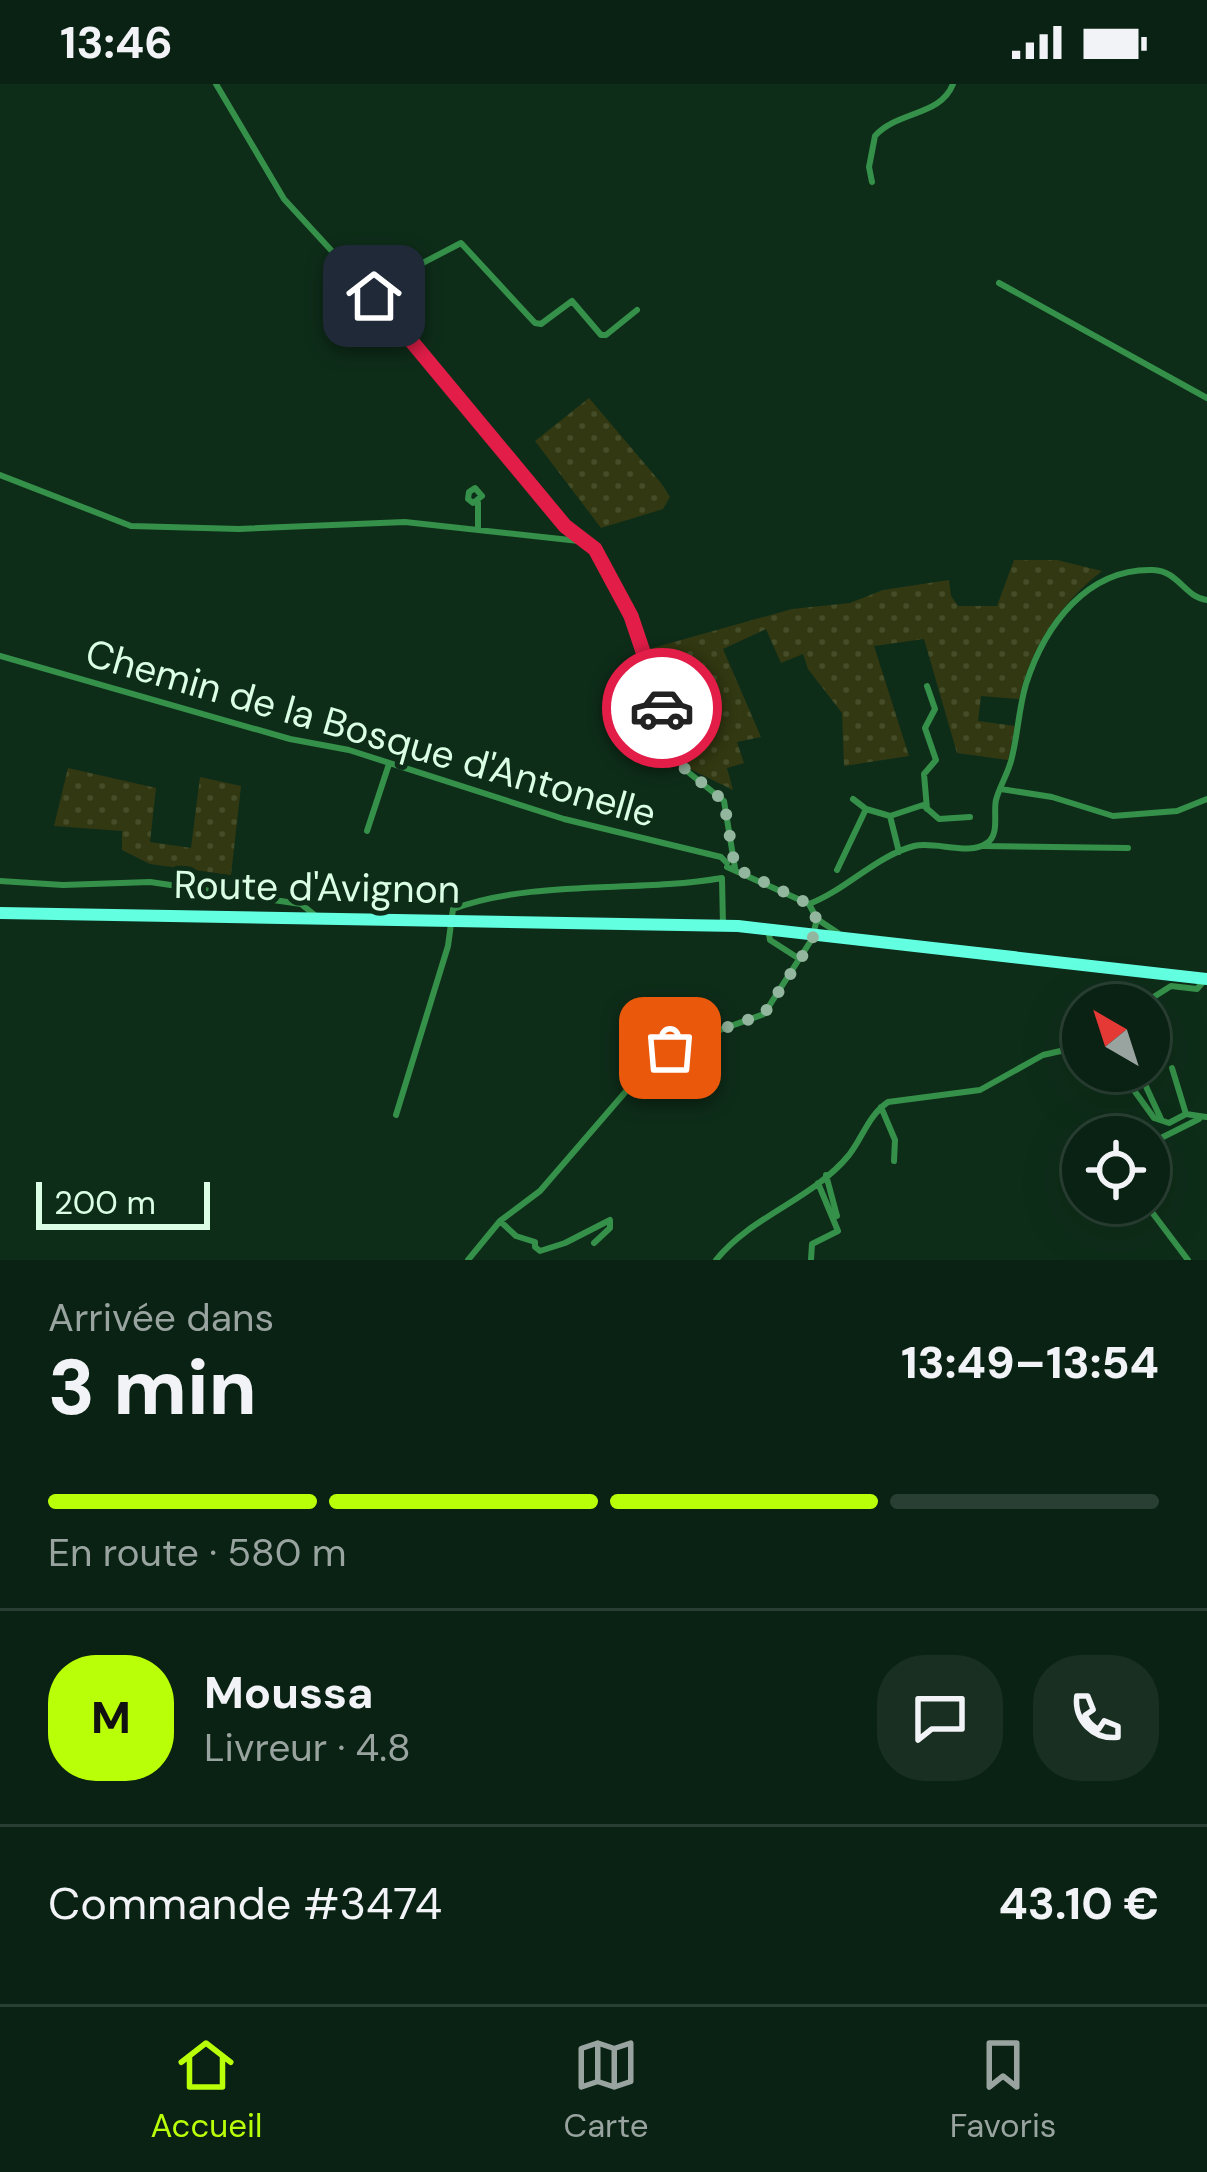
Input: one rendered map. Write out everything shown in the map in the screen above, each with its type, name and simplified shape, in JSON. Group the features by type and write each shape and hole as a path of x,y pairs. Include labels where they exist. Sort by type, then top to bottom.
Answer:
{"main road":[{"name":"Route d'Avignon","path":"0,913 723,924 816,928 913,945"},
{"name":"Route d'Avignon","path":"723,924 816,928 913,945 1205,978"}],"street":[{"path":"216,84 284,199 369,291 565,526 595,549 631,616 676,754 690,776 724,801 730,864 722,878 723,924"},
{"path":"872,182 869,167 875,136 898,119 942,101 953,84"},
{"path":"369,291 461,243 535,323 541,324 572,301 606,335 637,310"},
{"path":"999,284 1207,398"},
{"path":"0,475 130,526 239,529 405,522 585,542"},
{"path":"478,502 478,529"},
{"path":"984,846 994,834 1000,789 1011,762 1031,671 1053,627 1085,590 1111,575 1160,570 1171,574 1192,596 1207,600"},
{"name":"Chemin de la Bosque d'Antonelle","path":"0,656 290,740 350,749 564,819 721,857 809,904"},
{"path":"927,686 935,710 925,728 936,760 925,774 927,809"},
{"path":"367,831 389,764"},
{"path":"1000,789 1052,797 1113,816 1177,811 1207,799"},
{"path":"853,799 890,817 923,805 939,819 970,817"},
{"path":"837,870 866,809"},
{"path":"890,817 899,852"},
{"path":"468,1260 500,1220 540,1191 634,1082 670,1048 764,1014 816,928 809,904 899,852 932,844 1128,848"},
{"path":"397,1115 453,909 484,899 722,878"},
{"path":"0,881 150,882 301,904 316,916"},
{"path":"768,929 770,940 798,958"},
{"path":"1170,987 1197,989 1205,978"},
{"path":"716,1260 734,1238 818,1183 850,1154 888,1102 980,1090 1043,1055 1062,1051"},
{"path":"1172,1068 1186,1114"},
{"path":"1135,1092 1153,1116"},
{"path":"881,1107 895,1140 894,1161"},
{"path":"1170,1122 1186,1114 1206,1116"},
{"path":"1170,1134 1206,1116"},
{"path":"826,1175 837,1216"},
{"path":"811,1260 812,1244 838,1232 818,1183"},
{"path":"500,1220 516,1236 535,1242 540,1251 610,1220 610,1228 594,1243"},
{"path":"1160,1224 1188,1260"}],"green space":[{"path":"589,398 661,483 670,497 663,509 601,528 535,441"},
{"path":"1014,560 1057,560 1102,571 1049,628 1031,661 1019,699 981,696 978,721 1015,726 1008,760 957,753 924,639 874,646 909,756 844,766 842,713 808,669 803,654 781,663 766,629 723,649 761,737 737,742 744,763 727,768 733,790 686,767 649,649 792,609 850,603 883,590 949,580 958,606 997,606"},
{"path":"68,768 156,788 150,842 191,848 200,777 241,786 231,875 150,864 122,850 122,831 54,826"}],"way so far":[{"path":"662,708 683,767 724,801 730,860 735,868 809,904 818,922 811,943 764,1014 670,1048"}],"route":[{"path":"374,296 565,526 595,549 631,616 662,708"}]}
